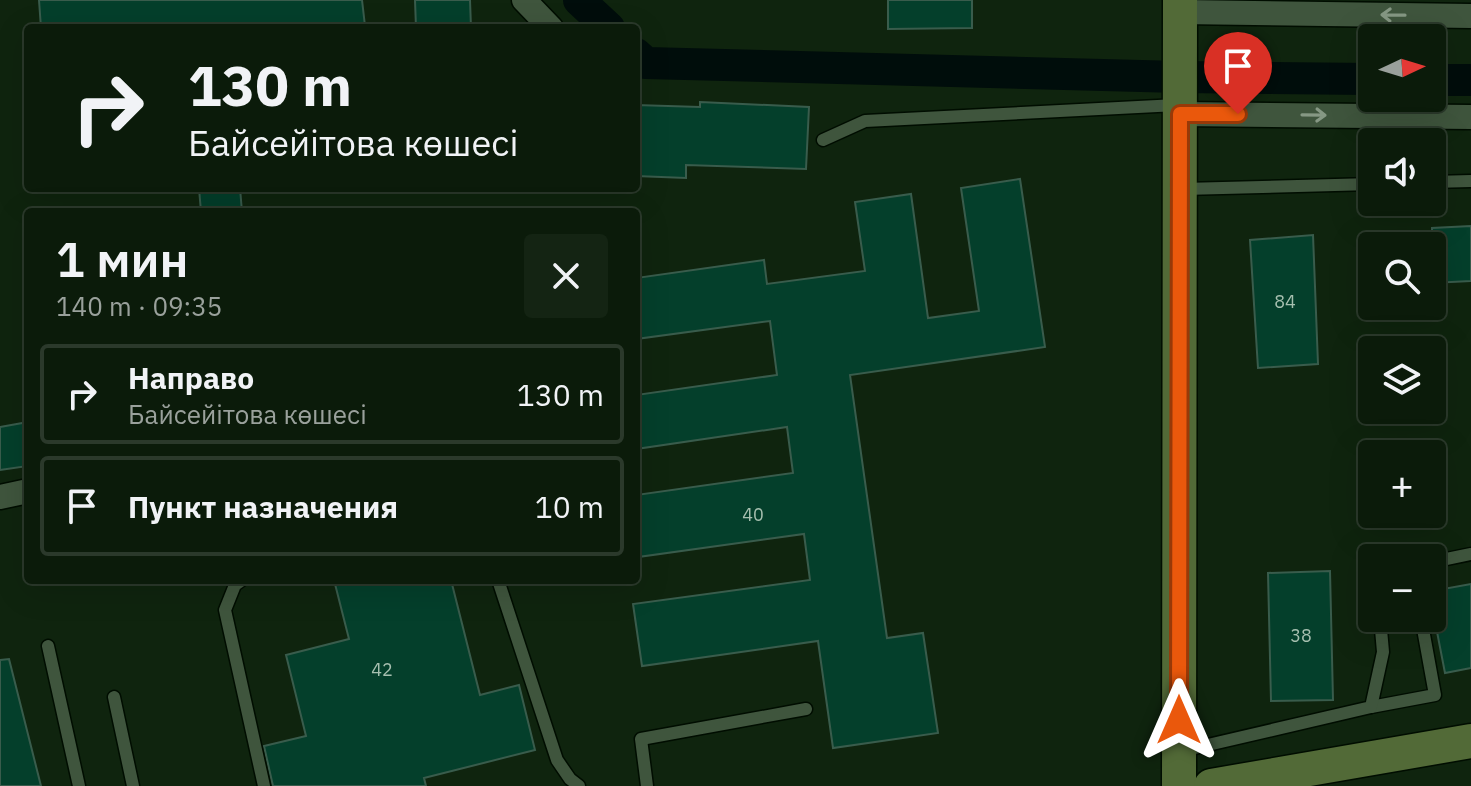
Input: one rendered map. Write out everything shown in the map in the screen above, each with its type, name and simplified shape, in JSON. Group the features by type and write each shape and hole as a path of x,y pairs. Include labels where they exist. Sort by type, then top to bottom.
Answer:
{"street":[{"path":"524,0 547,24"},
{"path":"1179,786 1180,6 1471,16"},
{"path":"1180,109 1471,117"},
{"path":"0,497 24,492"},
{"path":"1211,786 1471,741"}],"lane":[{"path":"823,140 865,121 1012,112 1180,109"},
{"path":"1446,182 1471,181"},
{"path":"1180,189 1358,184"},
{"path":"1446,559 1471,554"},
{"path":"236,584 225,610 264,786"},
{"path":"499,584 557,760 579,786"},
{"path":"1371,707 1383,652 1381,632"},
{"path":"1179,752 1435,695 1424,632"},
{"path":"48,646 79,786"},
{"path":"114,697 133,786"},
{"path":"647,786 641,739 806,709"}],"building":[{"path":"39,0 362,0 365,24 41,24"},
{"path":"415,0 470,0 471,24 416,24"},
{"path":"888,0 972,0 972,28 888,29"},
{"path":"700,102 809,107 806,169 686,165 686,178 640,176 640,105 700,107"},
{"path":"1020,179 1045,347 850,375 887,638 923,633 938,733 833,748 818,641 642,666 633,604 810,580 804,534 640,557 640,494 793,473 787,427 640,448 640,394 777,375 770,321 640,338 640,277 764,260 767,284 865,271 855,202 911,194 928,318 979,311 961,188"},
{"path":"199,192 240,192 242,208 201,208"},
{"path":"1471,226 1471,281 1446,282 1446,232 1432,232 1432,228"},
{"path":"1313,235 1318,364 1258,368 1250,240"},
{"path":"24,423 24,467 0,470 0,427"},
{"path":"1330,571 1333,700 1271,701 1268,573"},
{"path":"335,584 452,584 480,695 519,685 535,750 424,778 426,786 273,786 264,746 306,736 286,655 349,639"},
{"path":"1471,584 1471,668 1445,673 1437,632 1446,632 1446,588"},
{"path":"9,659 41,786 0,786 0,660"}],"waterway":[{"path":"579,0 605,24"},
{"path":"640,58 646,63 1358,79"},
{"path":"1446,80 1471,80"}],"route":[{"path":"1179,720 1180,114 1238,114"}]}
